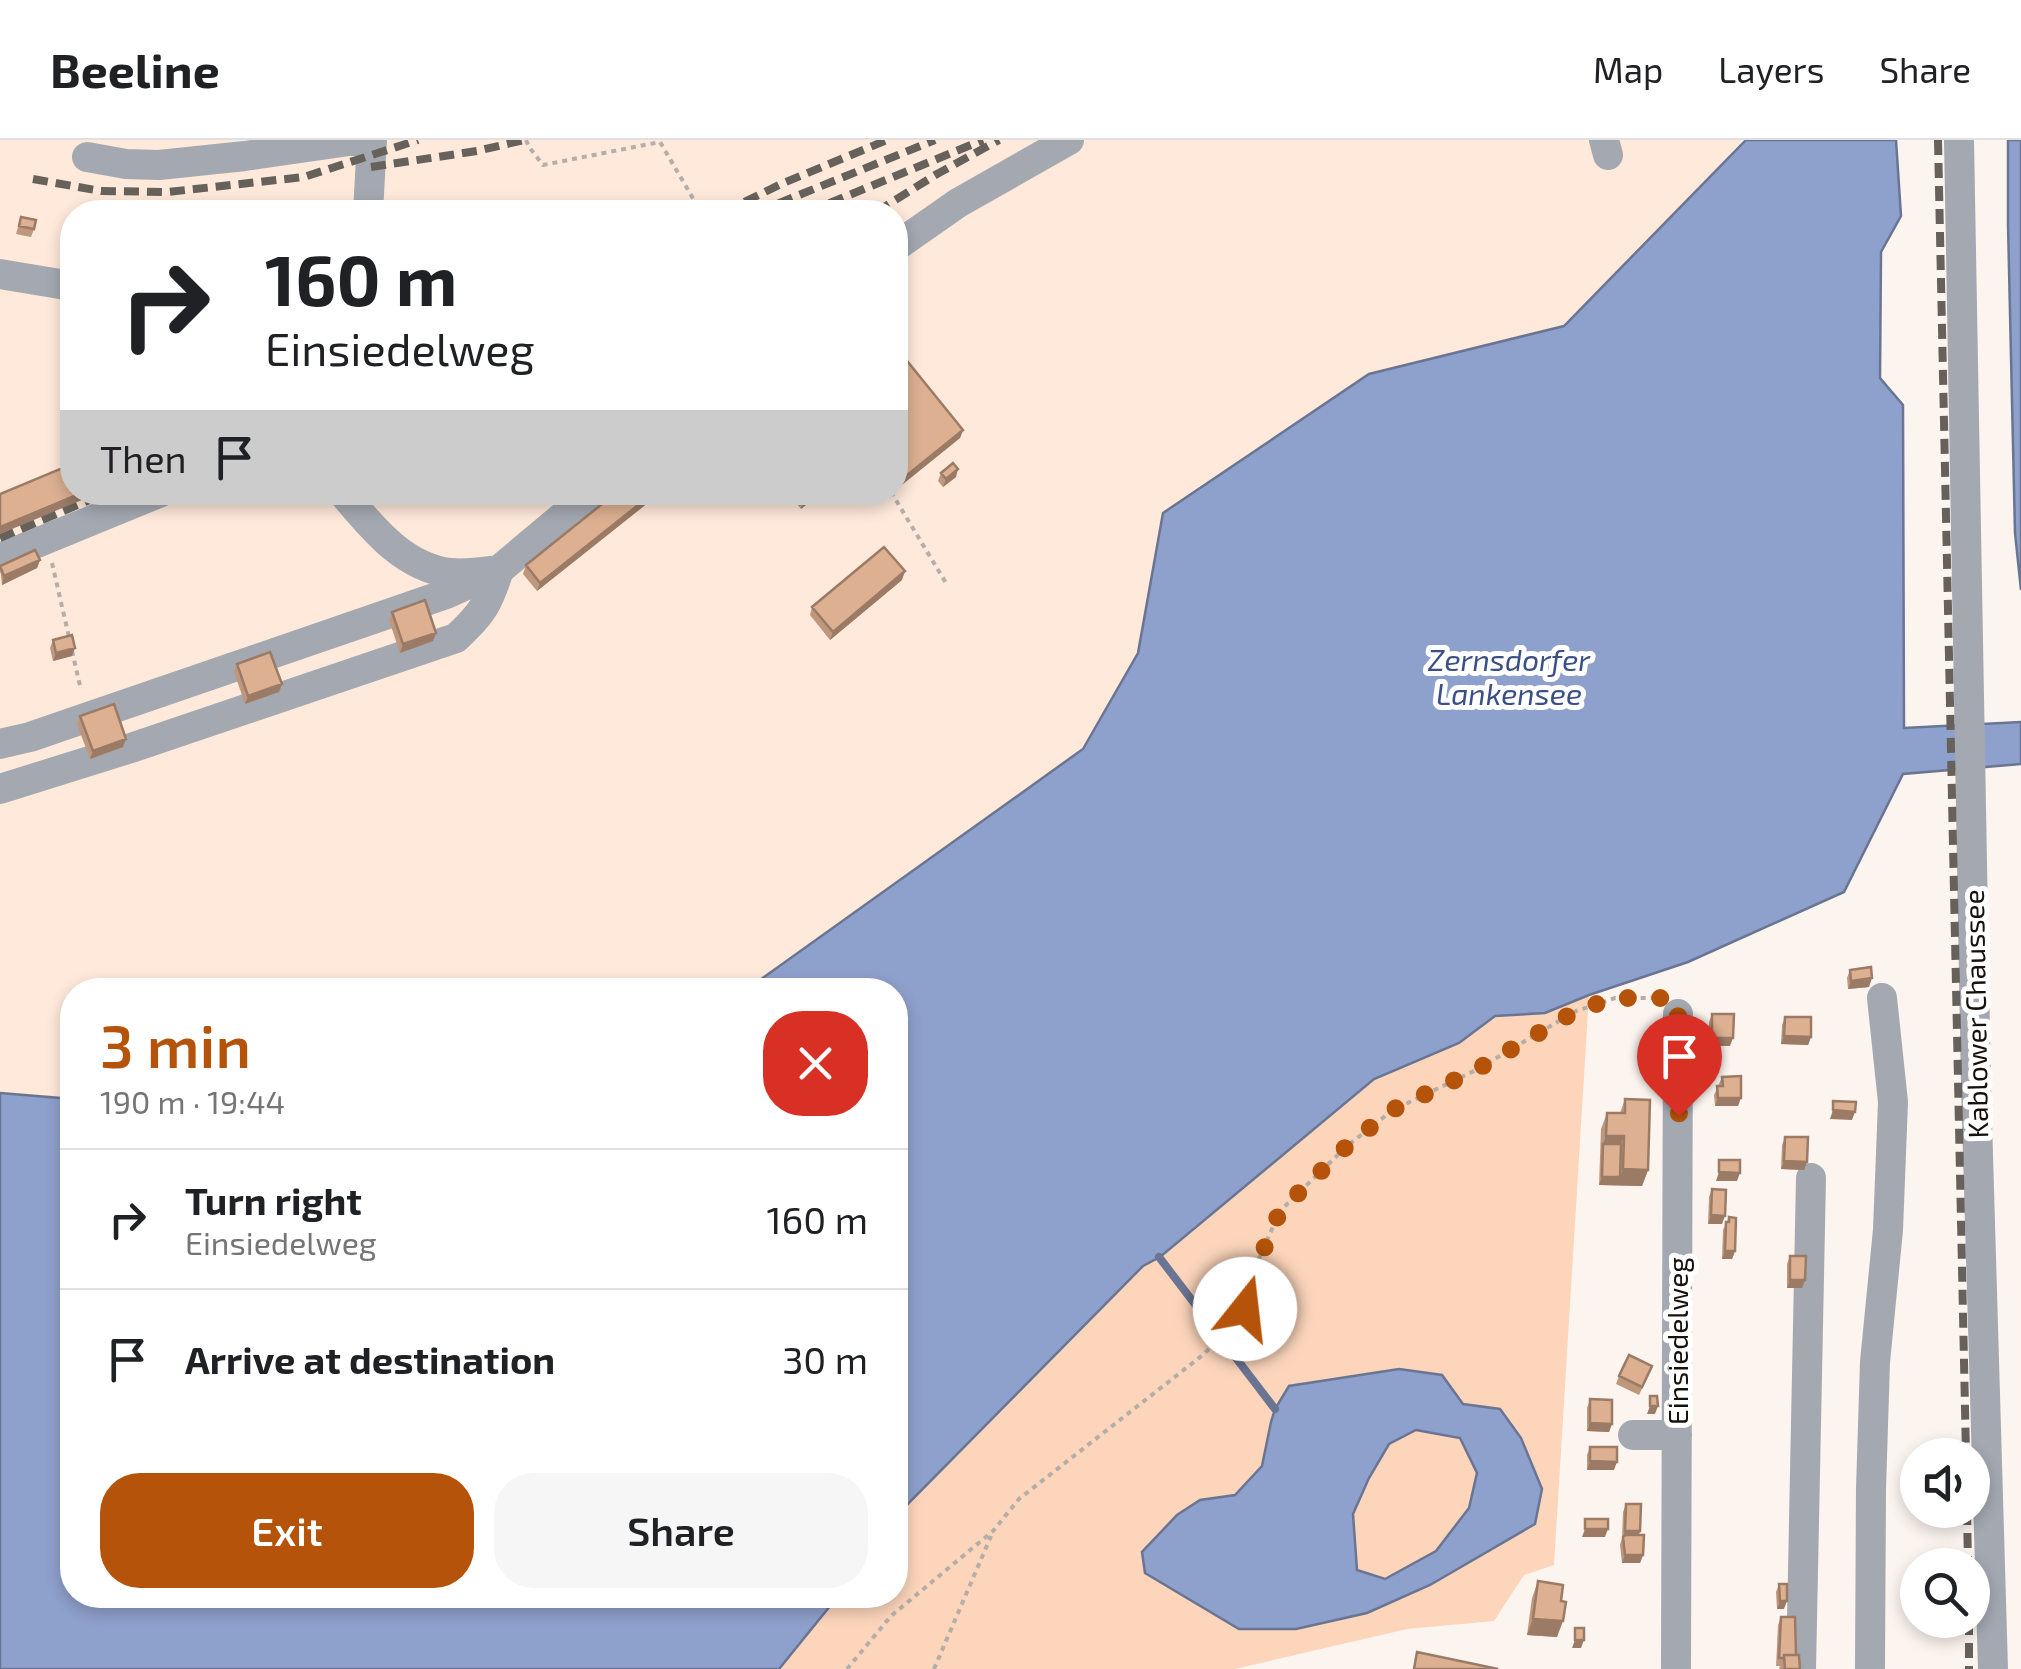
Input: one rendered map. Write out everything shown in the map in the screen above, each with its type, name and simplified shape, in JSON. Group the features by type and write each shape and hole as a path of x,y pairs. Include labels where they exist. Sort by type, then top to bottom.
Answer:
{"street":[{"path":"87,157 159,165 356,140"},
{"path":"369,200 372,140"},
{"path":"908,238 958,203 1069,140"},
{"name":"Kablower Chaussee","path":"1958,140 1977,1107 1993,1669"},
{"path":"0,274 60,284"},
{"path":"0,558 129,505"},
{"path":"355,505 371,528 419,562 446,573 499,570"},
{"path":"0,744 30,738 446,594 499,570 576,505"},
{"path":"0,788 456,638 480,616 499,570"},
{"path":"1870,1669 1874,1380 1888,1230 1893,1119 1882,998"},
{"name":"Einsiedelweg","path":"1676,1669 1678,1014"},
{"path":"1801,1669 1811,1178"},
{"path":"1633,1435 1677,1435"}],"path":[{"path":"526,140 543,164 660,142 694,200"},
{"path":"899,505 946,584"},
{"path":"47,539 87,718"},
{"path":"908,1603 994,1531 1019,1498 1204,1354 1245,1309 1258,1263 1280,1211 1347,1146 1392,1110 1476,1070 1576,1011 1602,1002 1614,998 1674,998 1678,1014"},
{"path":"934,1669 994,1531"},
{"path":"847,1669 902,1608"}],"shaded area":[{"path":"0,140 1741,140 1740,146 1564,327 1369,374 1163,513 1138,653 1083,749 763,978 60,978 60,1098 0,1093"},
{"path":"1589,995 1554,1565 1524,1575 1494,1621 1407,1629 1235,1669 776,1669 823,1608 908,1608 908,1504 1143,1266 1374,1079 1459,1043 1495,1016 1545,1013","holes":["1399,1369 1463,1404 1535,1524 1430,1585 1142,1552 1200,1500 1235,1495 1262,1466 1275,1409 1289,1386"]},
{"path":"1416,1429 1459,1438 1477,1473 1469,1508 1436,1551 1385,1579 1357,1570 1353,1514 1389,1444"}],"water":[{"name":"Zernsdorfer Lankensee","path":"1746,140 1896,140 1901,216 1881,252 1880,378 1903,405 1904,728 2021,722 2021,764 1903,774 1844,892 1688,962 1545,1013 1495,1016 1459,1043 1374,1079 1160,1257 1143,1266 908,1504 908,978 763,978 1083,749 1138,653 1163,513 1369,374 1564,326"},
{"path":"2008,140 2021,140 2021,590 2015,533"},
{"path":"0,1093 60,1098 60,1608 828,1608 779,1669 0,1669"},
{"path":"1399,1369 1442,1375 1463,1404 1500,1409 1521,1438 1542,1489 1535,1524 1430,1585 1367,1613 1296,1629 1239,1629 1145,1573 1142,1552 1177,1515 1200,1500 1235,1495 1262,1466 1275,1409 1289,1386","holes":["1416,1430 1460,1438 1477,1473 1469,1508 1436,1551 1385,1579 1357,1570 1353,1514 1389,1444"]}],"building":[{"path":"21,217 36,220 34,229 19,226"},
{"path":"908,362 963,430 908,474"},
{"path":"953,463 958,469 946,479 941,473"},
{"path":"60,469 60,502 0,527 0,494"},
{"path":"601,505 638,505 540,583 526,565"},
{"path":"884,547 905,571 833,632 812,607"},
{"path":"35,550 40,560 4,576 0,566"},
{"path":"425,600 436,633 403,644 392,612"},
{"path":"72,635 75,648 56,653 53,640"},
{"path":"270,652 282,684 248,696 237,664"},
{"path":"114,704 126,739 93,751 80,716"},
{"path":"1871,967 1872,978 1851,981 1850,970"},
{"path":"1712,1014 1734,1014 1733,1038 1712,1038"},
{"path":"1785,1017 1811,1017 1811,1037 1784,1036"},
{"path":"1652,1057 1661,1057 1660,1077 1652,1077"},
{"path":"1741,1076 1741,1098 1718,1098 1717,1086 1723,1086 1722,1077"},
{"path":"1625,1099 1650,1100 1648,1170 1623,1169 1624,1136 1606,1136 1607,1113 1625,1113"},
{"path":"1833,1101 1856,1102 1855,1112 1833,1110"},
{"path":"1785,1137 1808,1137 1807,1162 1784,1161"},
{"path":"1603,1144 1621,1144 1620,1177 1602,1177"},
{"path":"1719,1160 1740,1160 1740,1173 1719,1172"},
{"path":"1712,1189 1726,1190 1725,1216 1711,1215"},
{"path":"1729,1217 1736,1218 1735,1251 1725,1251"},
{"path":"1790,1256 1806,1256 1805,1280 1790,1280"},
{"path":"1629,1355 1652,1366 1642,1387 1619,1376"},
{"path":"1650,1396 1657,1396 1658,1406 1650,1406"},
{"path":"1590,1399 1612,1400 1612,1424 1590,1423"},
{"path":"1590,1447 1617,1447 1617,1462 1590,1461"},
{"path":"1626,1504 1641,1504 1640,1531 1625,1531"},
{"path":"1585,1519 1608,1519 1608,1529 1585,1529"},
{"path":"1626,1535 1644,1535 1643,1555 1625,1555"},
{"path":"1538,1581 1563,1585 1563,1621 1533,1619"},
{"path":"1779,1584 1787,1584 1787,1601 1780,1601"},
{"path":"1781,1617 1795,1617 1796,1655 1784,1658 1779,1658"},
{"path":"1575,1628 1584,1628 1584,1640 1575,1640"},
{"path":"1417,1652 1498,1669 1414,1669"},
{"path":"1784,1655 1799,1655 1800,1669 1785,1669"}],"waterway":[{"path":"1159,1257 1275,1409"}],"railway":[{"path":"33,179 101,191 168,192 304,177 418,140"},
{"path":"371,167 524,140"},
{"path":"748,200 887,140"},
{"path":"787,200 935,140"},
{"path":"837,200 983,140"},
{"path":"895,200 999,140"},
{"path":"1938,140 1966,1438"},
{"path":"0,538 77,505"},
{"path":"1967,1528 1968,1548"},
{"path":"1969,1638 1969,1669"}],"route":[{"path":"1245,1309 1258,1263 1280,1211 1347,1146 1392,1110 1476,1070 1576,1011 1614,998 1674,998 1678,1014 1679,1116"}]}
